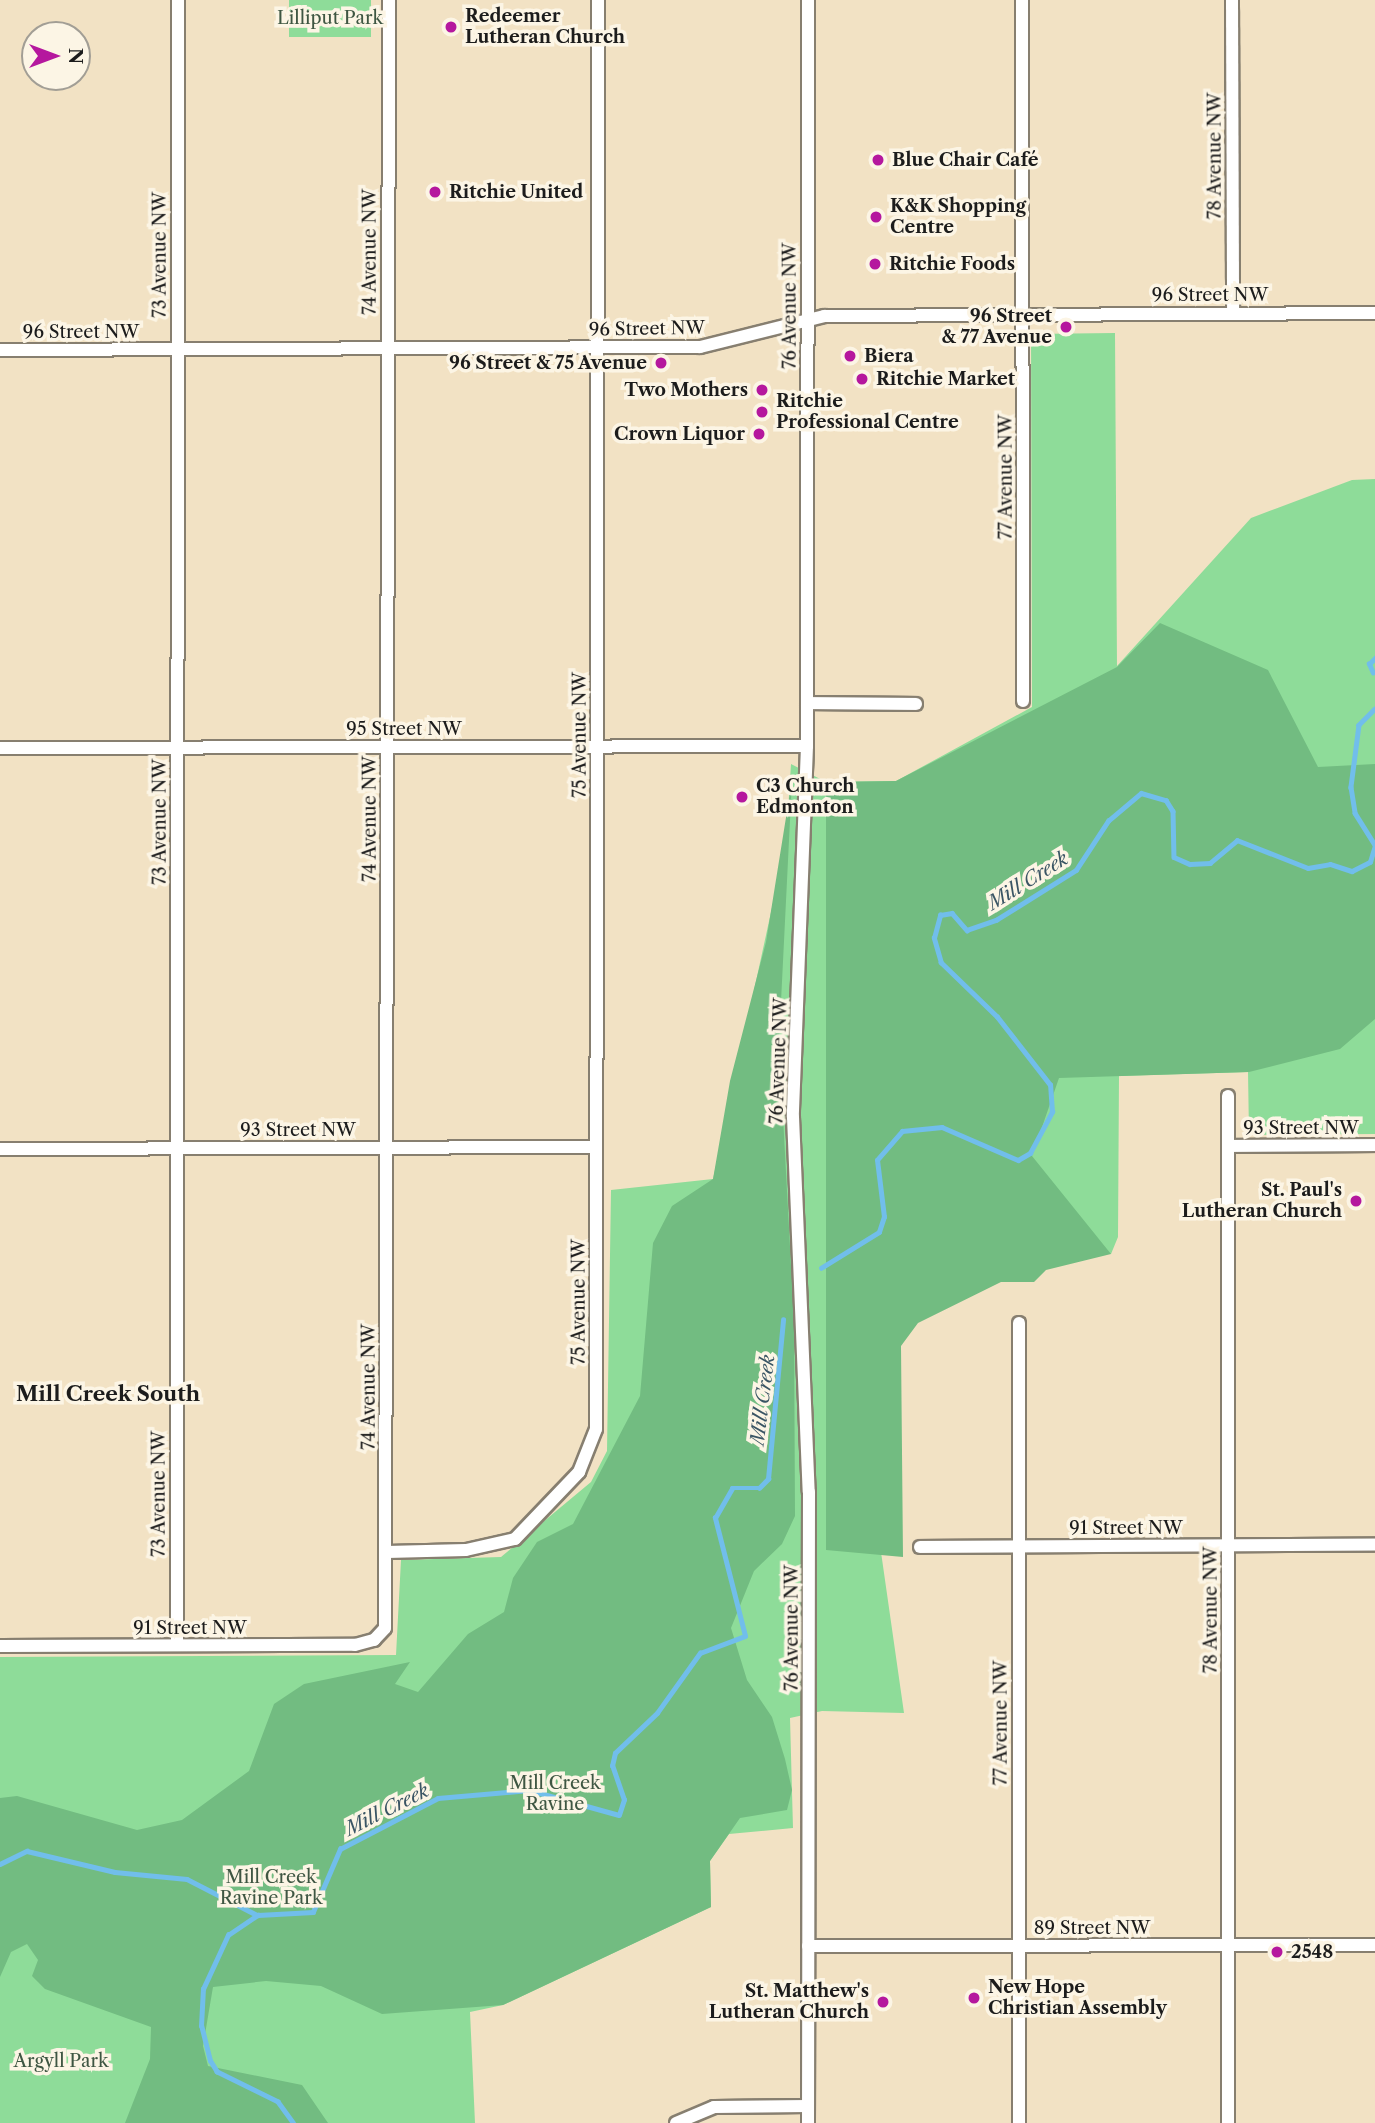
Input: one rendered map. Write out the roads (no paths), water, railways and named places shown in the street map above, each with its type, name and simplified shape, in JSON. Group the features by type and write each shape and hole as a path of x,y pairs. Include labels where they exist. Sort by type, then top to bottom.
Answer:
{"street":[{"name":"73 Avenue NW","path":"177,1645 178,0"},
{"name":"74 Avenue NW","path":"379,1637 386,1621 387,1552 388,0"},
{"name":"75 Avenue NW","path":"387,1552 508,1542 582,1468 597,1419 598,0"},
{"name":"76 Avenue NW","path":"808,0 807,746 793,1129 809,1492 808,2123"},
{"name":"77 Avenue NW","path":"1022,0 1023,701"},
{"name":"78 Avenue NW","path":"1232,0 1233,313"},
{"name":"96 Street NW","path":"0,350 719,345 808,318 1024,313 1375,313"},
{"path":"807,703 916,704"},
{"name":"95 Street NW","path":"0,748 807,746"},
{"name":"78 Avenue NW","path":"1228,1096 1228,2123"},
{"name":"93 Street NW","path":"1228,1146 1375,1145"},
{"name":"93 Street NW","path":"0,1149 596,1147"},
{"name":"77 Avenue NW","path":"1019,1323 1019,2123"},
{"name":"91 Street NW","path":"920,1547 1375,1545"},
{"name":"91 Street NW","path":"0,1646 355,1645 379,1637"},
{"name":"89 Street NW","path":"808,1946 1375,1945"},
{"path":"676,2123 714,2107 808,2106"}],"waterway":[{"name":"Mill Creek","path":"1373,673 1369,664 1375,658"},
{"name":"Mill Creek","path":"1375,709 1359,725 1351,787 1355,813 1375,845"},
{"name":"Mill Creek","path":"821,1268 879,1232 884,1217 877,1160 902,1131 942,1127 1018,1160 1030,1153 1052,1112 1050,1085 997,1017 941,963 934,938 940,915 952,913 967,930 996,920 1076,870 1108,821 1141,793 1166,800 1173,811 1174,857 1190,864 1210,863 1237,840 1308,868 1330,864 1352,871 1370,862 1375,846"},
{"name":"Mill Creek","path":"293,2123 278,2102 217,2072 210,2061 201,2026 203,1989 228,1935 258,1915 313,1912 340,1849 438,1798 529,1790 619,1815 624,1800 612,1766 615,1753 657,1713 700,1653 745,1636 715,1518 732,1488 759,1488 768,1479 783,1320"},
{"path":"0,1864 27,1851 115,1872 187,1879 257,1915"}],"place":[{"name":"Redeemer Lutheran Church","path":"451,27"},
{"name":"Blue Chair Café","path":"878,160"},
{"name":"Ritchie United","path":"435,192"},
{"name":"K&K Shopping Centre","path":"876,217"},
{"name":"Ritchie Foods","path":"875,264"},
{"name":"96 Street & 77 Avenue","path":"1066,327"},
{"name":"Biera","path":"850,356"},
{"name":"96 Street & 75 Avenue","path":"661,363"},
{"name":"Ritchie Market","path":"862,379"},
{"name":"Two Mothers","path":"762,390"},
{"name":"Ritchie Professional Centre","path":"762,412"},
{"name":"Crown Liquor","path":"759,434"},
{"name":"C3 Church Edmonton","path":"742,797"},
{"name":"St. Paul's Lutheran Church","path":"1356,1201"},
{"name":"2548","path":"1277,1952"},
{"name":"New Hope Christian Assembly","path":"974,1998"},
{"name":"St. Matthew's Lutheran Church","path":"883,2002"}],"district":[{"name":"Mill Creek South","path":"108,1394"}],"park label":[{"name":"Lilliput Park","path":"330,18"},
{"name":"Mill Creek Ravine","path":"555,1794"},
{"name":"Mill Creek Ravine Park","path":"271,1888"},
{"name":"Argyll Park","path":"61,2061"}]}
